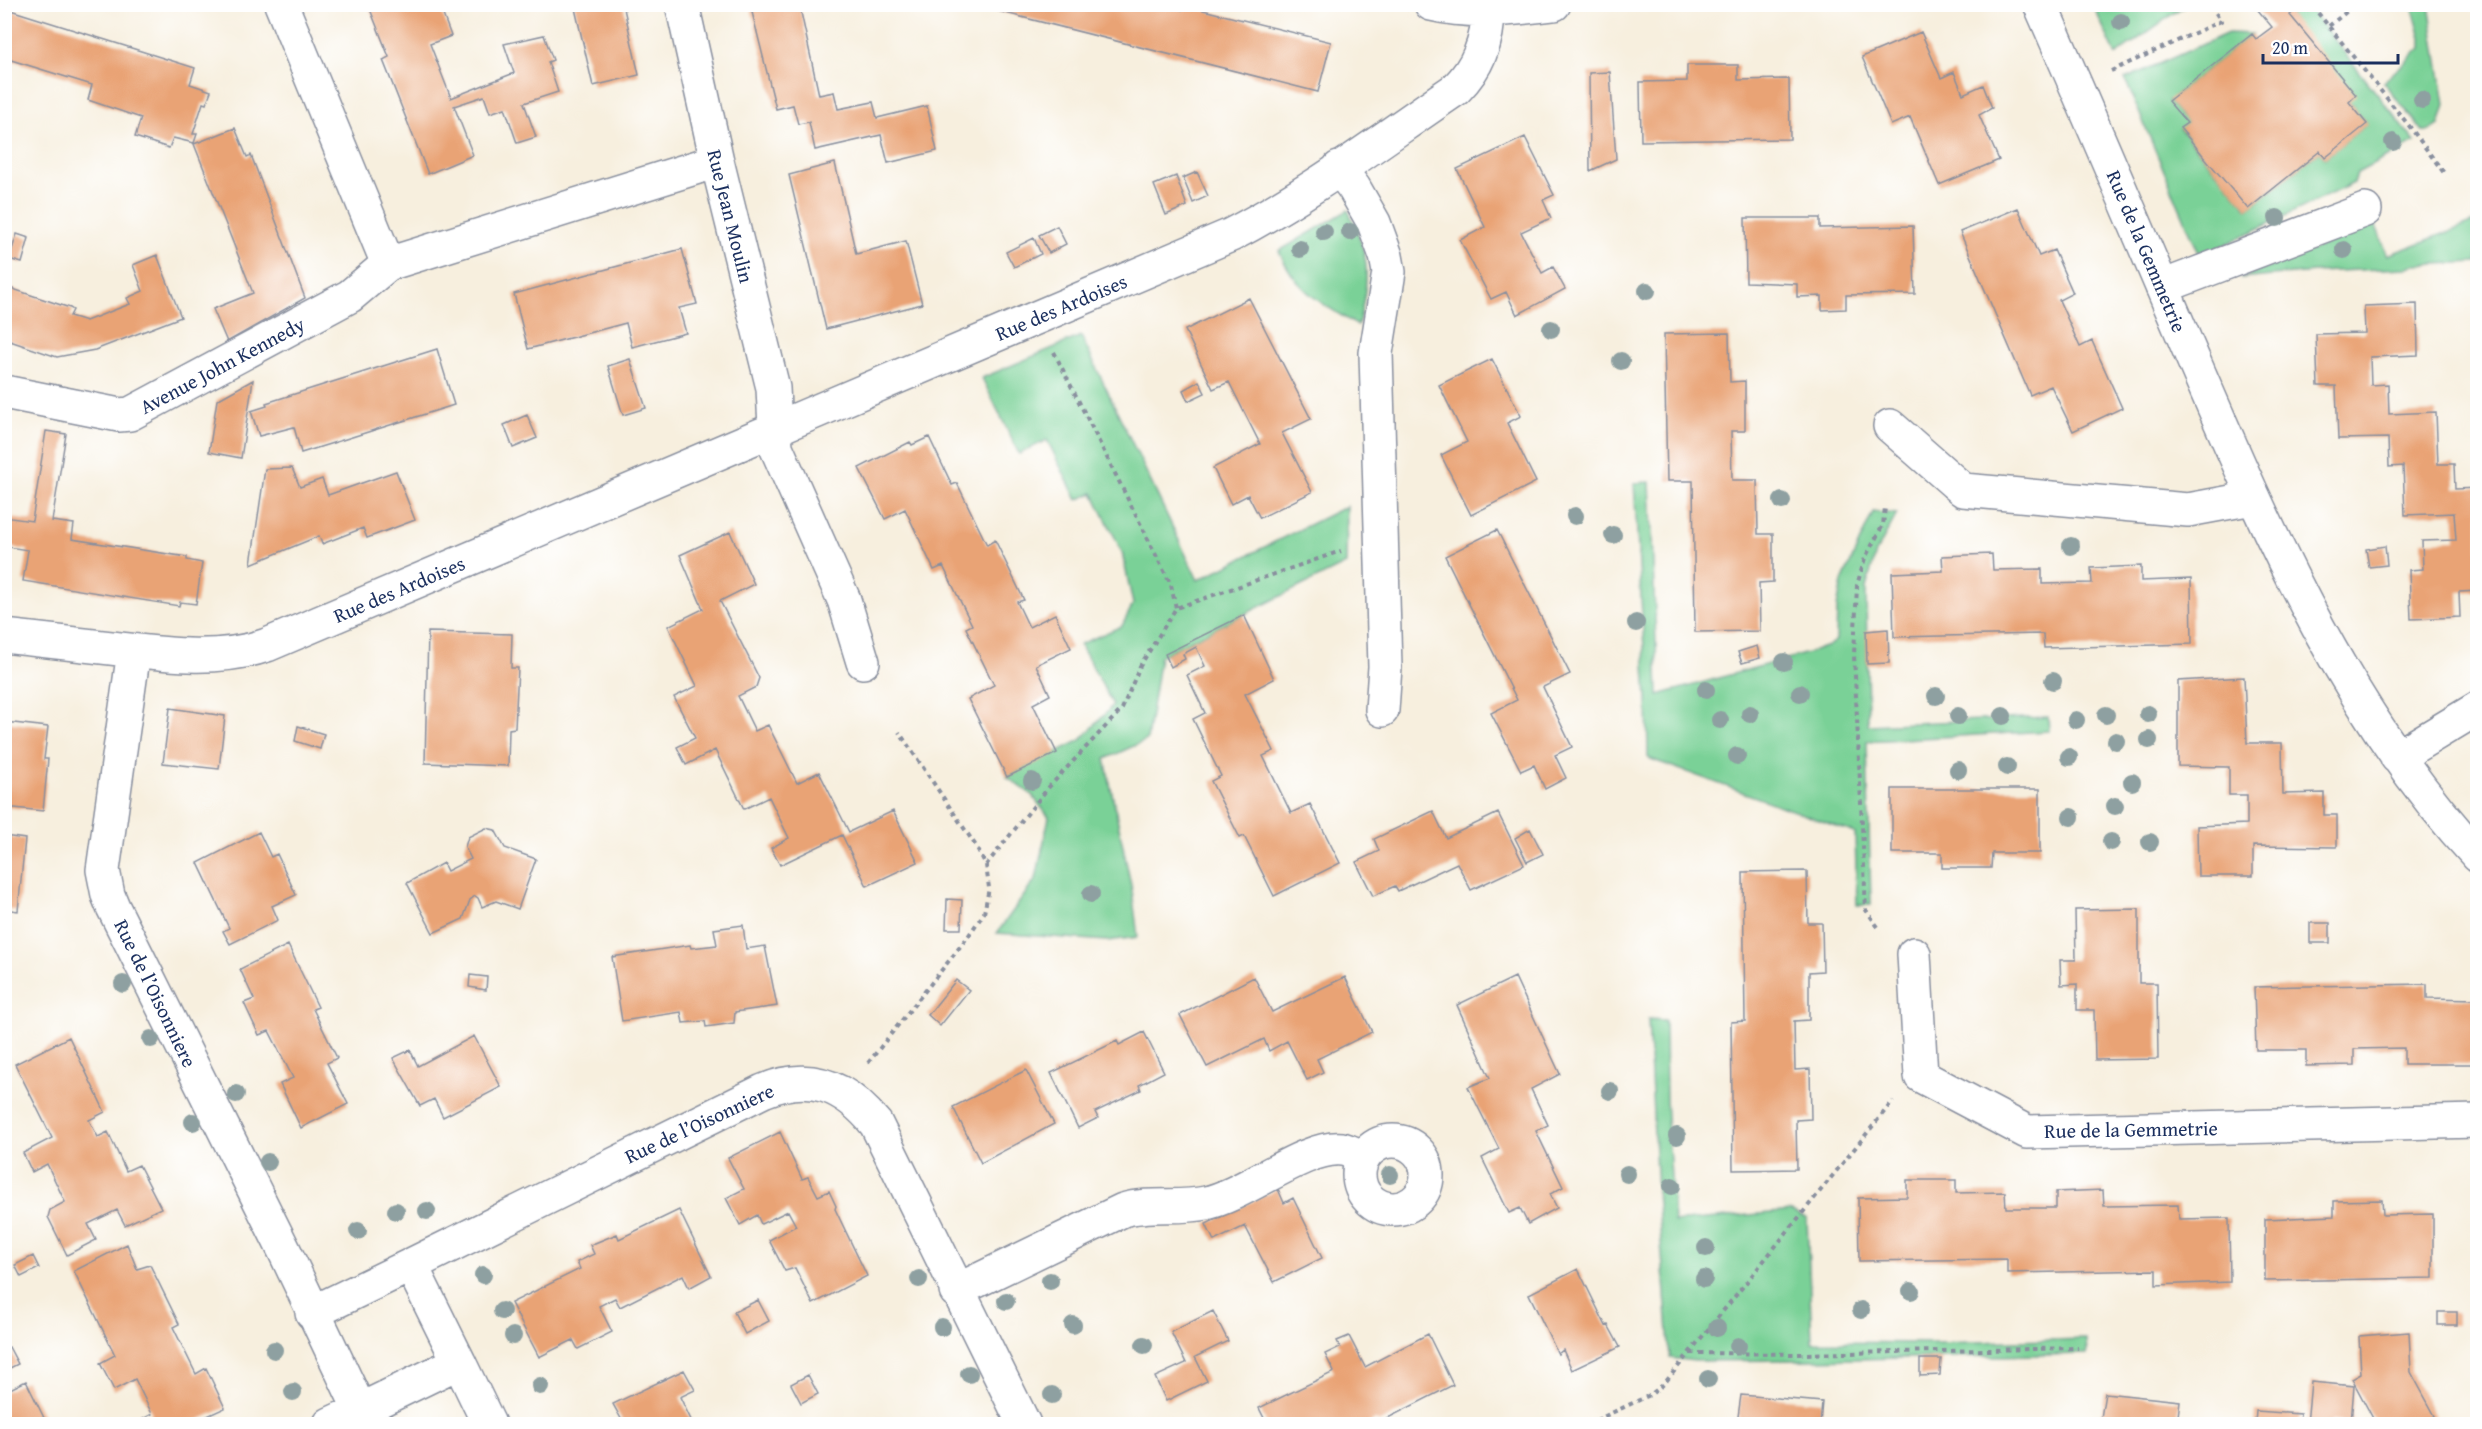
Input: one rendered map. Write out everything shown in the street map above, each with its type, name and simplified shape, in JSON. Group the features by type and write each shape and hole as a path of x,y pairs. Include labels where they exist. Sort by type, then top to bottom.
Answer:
{"street":[{"path":"281,4 388,264"},
{"name":"Rue Jean Moulin","path":"682,4 717,161 773,388 775,428"},
{"path":"1431,4 1463,10 1554,4"},
{"name":"Rue de la Gemmetrie","path":"2040,4 2253,498 2320,635 2397,757 2431,802 2478,856"},
{"name":"Rue des Ardoises","path":"4,636 134,651 210,656 248,652 267,645 1231,235 1339,168 1456,88 1468,77 1484,45 1488,33 1488,10"},
{"name":"Avenue John Kennedy","path":"4,392 119,415 130,414 350,296 388,264 717,161"},
{"path":"1339,168 1354,188 1374,223 1384,249 1389,272 1376,352 1385,646 1382,710"},
{"path":"2162,286 2365,210"},
{"path":"1890,426 1963,490 2188,510 2253,498"},
{"path":"775,428 776,447 844,600 863,662"},
{"name":"Rue de l’Oisonniere","path":"134,651 103,870 108,895 284,1250 360,1410"},
{"path":"2397,757 2478,708"},
{"name":"Rue de la Gemmetrie","path":"1914,954 1921,1076 2027,1132 2478,1121"},
{"name":"Rue de l’Oisonniere","path":"312,1313 737,1103 776,1086 802,1081 824,1085 843,1093 863,1108 876,1124 956,1291 1024,1425"},
{"path":"956,1291 1123,1210 1139,1206 1208,1203 1310,1155 1329,1149 1344,1149 1363,1157"},
{"path":"411,1265 489,1425"},
{"path":"330,1425 459,1362"}],"path":[{"path":"2109,72 2221,21 2210,4"},
{"path":"2329,26 2356,4"},
{"path":"2318,13 2444,172"},
{"path":"1049,342 1171,585 1176,608"},
{"path":"1878,927 1866,910 1854,655 1857,585 1865,558 1883,525 1885,507"},
{"path":"986,865 1071,761 1122,709 1140,666 1176,608 1344,550"},
{"path":"862,1070 967,938 984,913 989,888 986,865 976,846 899,732"},
{"path":"1588,1425 1650,1395 1664,1384 1893,1101"},
{"path":"1689,1353 1802,1354 2078,1348"}],"green space":[{"path":"2093,5 2185,5 2116,55"},
{"path":"2302,5 2307,5 2415,142 2357,173 2354,183 2203,255 2198,251 2125,79 2228,33 2252,34 2168,101 2187,123 2180,129 2248,209 2320,151 2325,158 2367,124 2349,102 2290,15"},
{"path":"2412,5 2429,5 2445,105 2439,125 2430,131 2423,131 2383,82 2421,48 2421,38"},
{"path":"1348,210 1361,241 1366,267 1365,293 1358,326 1302,287 1279,251"},
{"path":"2477,221 2477,262 2240,279 2375,224 2388,255"},
{"path":"1081,336 1198,580 1347,506 1346,564 1160,656 1147,740 1105,759 1132,890 1138,937 1107,941 997,933 1036,879 1049,817 1031,794 1007,777 1081,740 1113,705 1080,644 1122,626 1133,604 1122,552 1093,493 1077,500 1047,440 1019,454 982,378"},
{"path":"1650,482 1658,695 1808,653 1828,646 1836,640 1837,607 1842,582 1873,512 1897,514 1876,553 1866,588 1868,725 2048,717 2049,731 1867,741 1871,905 1857,905 1855,833 1648,758 1647,698 1634,483"},
{"path":"1648,1019 1665,1020 1666,1100 1674,1222 1792,1211 1807,1219 1812,1342 1937,1343 2086,1339 2087,1354 1811,1360 1695,1361 1670,1358 1657,1191"}],"building":[{"path":"368,4 439,4 451,36 430,44 451,98 514,73 504,44 544,35 553,60 548,62 558,92 524,103 536,137 517,143 505,108 490,113 484,96 454,106 473,155 428,174 383,60 389,57"},
{"path":"574,4 623,4 639,75 593,86"},
{"path":"750,4 809,4 800,8 819,95 834,92 838,109 873,102 877,118 927,106 937,151 888,163 881,135 815,150 809,122 798,124 793,105 776,109"},
{"path":"970,4 1162,4 1182,10 1183,5 1331,42 1318,92"},
{"path":"2253,4 2302,4 2290,15 2356,95 2349,102 2367,124 2325,158 2320,151 2248,209 2180,128 2187,123 2168,101 2252,34 2256,39 2272,27"},
{"path":"4,8 195,68 190,84 211,91 206,104 203,103 193,134 197,134 194,143 173,138 169,148 135,137 141,118 88,100 92,85 11,60 4,80"},
{"path":"1921,32 1941,78 1954,72 1963,94 1983,85 1992,108 1979,115 1999,160 1939,185 1910,117 1891,125 1862,57"},
{"path":"1687,65 1738,65 1738,80 1789,79 1790,139 1641,141 1640,82 1687,81"},
{"path":"1610,72 1616,159 1590,171 1589,73"},
{"path":"235,128 247,157 251,155 305,298 227,342 213,309 253,293 194,144"},
{"path":"1525,137 1554,195 1543,200 1551,218 1521,232 1542,273 1553,267 1565,289 1517,315 1506,292 1491,299 1460,240 1485,227 1457,169"},
{"path":"835,163 856,254 906,241 922,304 826,329 789,175"},
{"path":"1197,172 1208,196 1193,203 1183,178"},
{"path":"1176,176 1187,206 1166,215 1154,185"},
{"path":"2018,208 2039,256 2054,250 2073,293 2059,300 2080,347 2092,341 2122,408 2073,431 2051,386 2030,395 1960,232"},
{"path":"1745,218 1820,218 1820,228 1913,226 1915,294 1846,295 1846,309 1822,310 1822,296 1797,297 1797,284 1746,282"},
{"path":"1057,226 1066,244 1049,253 1039,235"},
{"path":"17,234 29,238 22,263 9,259"},
{"path":"1034,238 1041,254 1014,267 1006,252"},
{"path":"682,249 697,304 679,308 686,333 632,347 626,323 528,349 514,294"},
{"path":"157,255 181,317 95,350 57,357 4,339 4,286 70,308 73,310 70,316 86,321 130,304 127,298 143,291 133,265"},
{"path":"1249,298 1311,419 1282,433 1312,492 1260,518 1248,495 1231,504 1213,468 1260,444 1229,382 1213,389 1185,330"},
{"path":"2417,304 2418,355 2370,357 2371,385 2388,384 2389,414 2436,412 2438,464 2454,464 2455,489 2478,488 2478,591 2459,592 2460,617 2411,619 2409,570 2423,569 2422,541 2456,540 2454,513 2405,515 2403,466 2389,467 2388,438 2338,439 2336,386 2318,386 2316,334 2365,333 2364,306"},
{"path":"1729,333 1730,382 1745,381 1745,431 1731,431 1732,480 1757,480 1758,534 1773,534 1773,582 1759,583 1760,631 1695,632 1693,481 1667,481 1664,334"},
{"path":"437,349 454,405 301,453 294,427 259,436 251,411 267,406 266,403"},
{"path":"630,359 646,408 623,415 608,366"},
{"path":"1492,359 1521,416 1507,423 1536,482 1471,515 1441,455 1467,442 1439,385"},
{"path":"253,380 241,458 209,452 217,400"},
{"path":"1199,381 1205,393 1188,401 1183,390"},
{"path":"527,415 537,438 513,448 504,425"},
{"path":"46,431 66,434 52,521 74,524 72,539 187,557 187,560 202,563 196,604 180,602 179,606 23,581 28,550 9,547 4,566 4,517 32,521"},
{"path":"929,437 952,485 957,483 987,545 995,540 1024,600 1017,602 1029,627 1055,614 1071,648 1036,665 1050,695 1033,704 1057,753 1007,777 968,699 994,685 966,628 972,625 943,566 934,570 905,509 885,519 859,468 910,442 912,445"},
{"path":"292,468 300,487 322,479 328,495 396,471 415,520 367,538 363,528 322,544 319,536 251,564 265,469"},
{"path":"1497,530 1570,674 1543,687 1572,747 1555,755 1566,778 1545,789 1534,765 1521,771 1491,713 1517,700 1445,556"},
{"path":"730,532 754,584 720,601 759,678 756,687 738,696 755,731 768,725 797,783 819,772 849,832 893,811 918,862 867,886 842,835 780,865 771,848 789,838 769,797 744,809 715,750 686,765 677,747 695,738 674,697 697,686 668,626 703,609 680,555"},
{"path":"2385,546 2387,565 2369,567 2366,549"},
{"path":"1992,554 1993,570 2042,569 2042,584 2092,583 2091,568 2141,566 2141,581 2191,579 2192,644 2044,648 2043,634 1894,637 1892,573 1943,571 1942,556"},
{"path":"1244,615 1274,679 1245,694 1274,751 1263,756 1291,813 1310,804 1340,863 1274,896 1244,836 1240,838 1211,781 1221,776 1193,719 1205,713 1187,675 1205,666 1196,647 1183,654 1185,659 1171,667 1165,654"},
{"path":"1888,629 1889,663 1867,664 1866,631"},
{"path":"428,632 512,634 511,668 518,668 515,728 509,729 508,766 425,763"},
{"path":"1757,646 1760,658 1742,663 1738,652"},
{"path":"2244,677 2247,743 2282,743 2283,794 2324,793 2324,815 2337,815 2337,847 2253,846 2253,876 2198,876 2197,826 2247,824 2247,795 2229,795 2229,767 2178,766 2178,681"},
{"path":"170,708 225,716 219,769 163,763"},
{"path":"5,722 48,727 44,759 48,759 43,811 5,807"},
{"path":"298,726 324,734 320,749 295,741"},
{"path":"1892,789 2040,789 2040,853 1992,853 1991,868 1942,868 1942,853 1892,853"},
{"path":"1433,811 1446,838 1498,813 1524,865 1471,890 1457,863 1398,891 1395,886 1373,896 1356,862 1379,851 1374,839"},
{"path":"486,828 495,830 505,848 536,859 518,909 496,901 482,907 475,896 470,900 463,919 433,933 407,883 443,863 447,871 471,859 465,847 468,837"},
{"path":"1530,829 1543,854 1527,862 1515,838"},
{"path":"259,832 271,857 277,854 296,895 272,906 278,920 230,944 223,931 229,928 198,863"},
{"path":"4,836 25,839 18,911 4,909"},
{"path":"1807,871 1808,923 1822,923 1823,971 1809,972 1809,1020 1794,1021 1795,1070 1810,1069 1811,1119 1796,1120 1797,1169 1733,1170 1731,1022 1745,1021 1743,872"},
{"path":"947,899 962,900 961,929 946,929"},
{"path":"2139,909 2139,983 2157,983 2158,1059 2095,1060 2094,1010 2077,1010 2077,984 2061,985 2060,960 2076,960 2075,910"},
{"path":"2310,923 2330,923 2330,943 2310,943"},
{"path":"743,925 746,949 765,946 777,1006 735,1012 734,1023 706,1027 705,1021 683,1023 681,1012 622,1021 612,957 690,945 691,948 717,945 714,929"},
{"path":"288,945 318,1007 313,1009 337,1058 327,1063 348,1104 301,1128 280,1084 293,1078 269,1031 259,1035 244,1003 254,999 240,969"},
{"path":"470,975 487,977 486,990 469,987"},
{"path":"1254,977 1272,1012 1345,977 1372,1032 1317,1059 1323,1072 1307,1080 1287,1041 1269,1051 1264,1039 1207,1067 1180,1015"},
{"path":"1515,977 1560,1074 1531,1089 1548,1125 1536,1131 1563,1187 1550,1194 1557,1208 1528,1224 1520,1208 1509,1213 1482,1158 1499,1149 1468,1087 1490,1078 1457,1005"},
{"path":"956,980 969,990 940,1026 928,1015"},
{"path":"2427,984 2427,998 2477,999 2478,1064 2404,1064 2404,1048 2354,1049 2354,1065 2306,1066 2306,1050 2256,1050 2254,987"},
{"path":"1144,1032 1164,1072 1139,1085 1141,1090 1095,1112 1098,1118 1078,1128 1051,1073 1117,1041 1119,1045"},
{"path":"474,1036 501,1087 443,1117 434,1099 420,1106 393,1058 410,1050 418,1066"},
{"path":"69,1037 105,1112 89,1120 98,1137 108,1132 126,1171 139,1165 161,1208 125,1225 117,1210 88,1224 96,1240 67,1255 48,1217 50,1210 65,1202 47,1164 32,1172 23,1153 52,1138 15,1064"},
{"path":"1026,1070 1054,1124 981,1163 953,1107"},
{"path":"780,1132 802,1179 808,1177 818,1196 829,1191 836,1206 835,1209 867,1276 813,1304 795,1268 785,1271 769,1240 796,1226 788,1211 761,1224 757,1215 740,1225 726,1198 744,1189 728,1158"},
{"path":"1907,1180 1956,1180 1956,1193 2005,1192 2006,1208 2056,1208 2056,1192 2103,1190 2104,1206 2178,1205 2179,1219 2229,1218 2230,1282 2156,1285 2156,1270 2007,1273 2007,1259 1859,1261 1858,1198 1907,1197"},
{"path":"1278,1189 1284,1203 1293,1198 1322,1258 1274,1282 1245,1226 1214,1241 1206,1224"},
{"path":"2382,1200 2383,1215 2433,1214 2433,1278 2265,1281 2265,1219 2334,1216 2334,1201"},
{"path":"679,1210 711,1276 689,1288 683,1275 620,1307 615,1298 599,1306 612,1332 578,1349 573,1340 539,1357 511,1303 580,1269 577,1262 594,1254 590,1245 617,1234 619,1239"},
{"path":"127,1244 137,1269 150,1265 179,1324 173,1327 196,1374 206,1368 225,1408 190,1424 143,1424 141,1420 152,1414 135,1379 114,1390 100,1363 115,1355 74,1271"},
{"path":"33,1256 39,1268 21,1277 15,1265"},
{"path":"1578,1269 1606,1326 1608,1325 1620,1347 1572,1370 1563,1350 1558,1354 1529,1294"},
{"path":"758,1300 769,1321 745,1334 734,1312"},
{"path":"1213,1311 1228,1341 1195,1357 1207,1381 1166,1401 1155,1377 1186,1363 1171,1332"},
{"path":"2438,1312 2457,1312 2457,1325 2438,1325"},
{"path":"2409,1332 2411,1372 2435,1416 2420,1424 2376,1424 2352,1379 2361,1374 2359,1336"},
{"path":"1428,1334 1453,1385 1378,1423 1376,1420 1367,1424 1267,1424 1259,1408 1334,1372 1325,1354 1340,1347 1337,1341 1349,1336 1365,1367"},
{"path":"9,1347 18,1364 4,1371 4,1349"},
{"path":"1920,1359 1941,1359 1940,1375 1920,1376"},
{"path":"684,1370 695,1390 680,1397 693,1424 624,1424 613,1404"},
{"path":"808,1375 818,1394 801,1403 791,1384"},
{"path":"26,1381 47,1424 4,1424 4,1392"},
{"path":"2311,1382 2354,1386 2351,1423 2332,1421 2332,1424 2307,1424"},
{"path":"2105,1393 2180,1401 2177,1424 2100,1424"},
{"path":"1741,1395 1822,1402 1820,1424 1737,1424"},
{"path":"2256,1411 2300,1414 2299,1424 2255,1424"}]}
